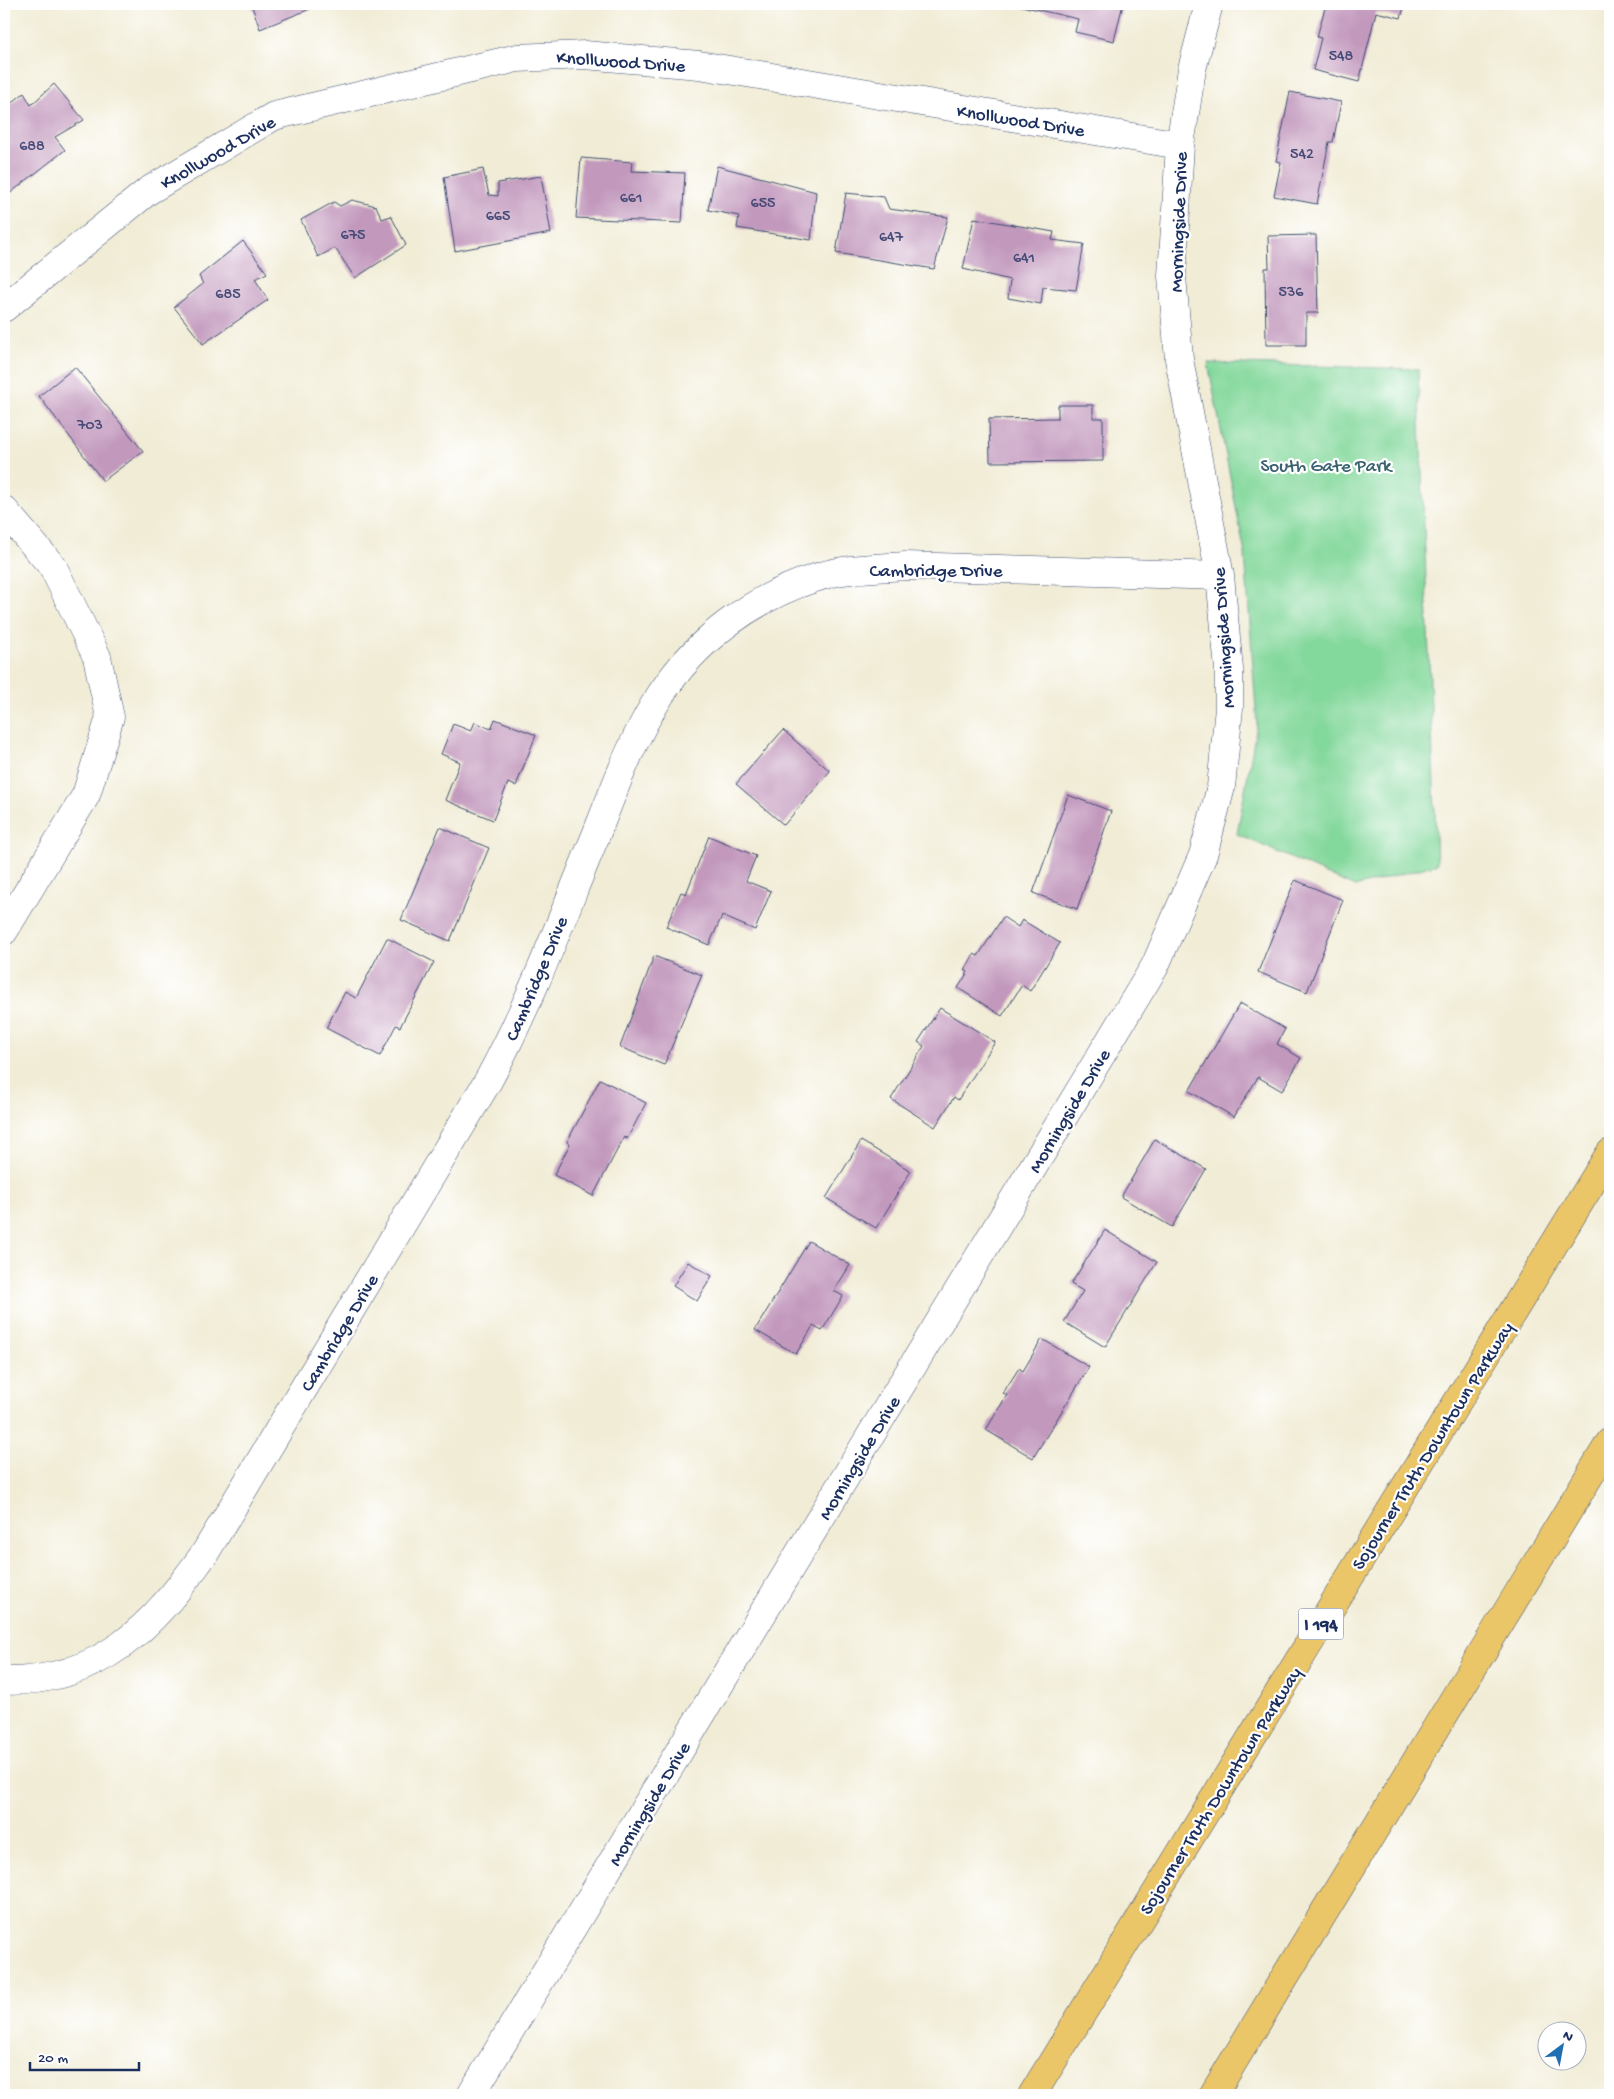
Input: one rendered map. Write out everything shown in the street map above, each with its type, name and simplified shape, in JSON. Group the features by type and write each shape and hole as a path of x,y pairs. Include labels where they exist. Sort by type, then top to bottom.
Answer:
{"highway":[{"name":"Sojourner Truth Downtown Parkway","path":"1032,2095 1610,1153"},
{"path":"1213,2095 1610,1442"}],"street":[{"name":"Morningside Drive","path":"471,2095 1155,966 1203,854 1221,787 1229,708 1229,669 1220,576 1186,402 1175,317 1172,276 1180,145 1192,69 1209,4"},
{"name":"Knollwood Drive","path":"4,308 148,191 274,116 517,58 585,54 699,65 1180,145"},
{"path":"4,510 53,567 97,657 110,718 86,796 4,931"},
{"name":"Cambridge Drive","path":"4,1681 24,1681 55,1676 93,1663 118,1648 145,1626 166,1604 206,1554 488,1081 525,1006 632,747 660,694 677,671 711,638 737,616 765,598 816,577 869,568 905,566 1220,576"}],"green space":[{"name":"South Gate Park","path":"1208,363 1418,369 1437,864 1355,887 1237,834 1257,724 1245,554"}],"building":[{"path":"251,4 314,4 315,7 260,29"},
{"path":"1013,4 1123,4 1114,41 1075,32 1078,19"},
{"path":"1326,4 1405,4 1401,18 1376,12 1359,82 1313,70 1321,38 1317,37"},
{"path":"54,84 84,120 55,137 65,150 4,198 4,109 24,93 31,105"},
{"path":"1290,92 1341,102 1333,142 1329,142 1317,204 1274,196 1281,162 1276,161"},
{"path":"581,158 632,162 631,171 685,173 682,223 576,218"},
{"path":"717,166 816,192 811,240 737,228 739,216 708,210"},
{"path":"483,169 489,195 498,196 498,183 541,176 551,233 455,251 444,177"},
{"path":"846,193 884,197 889,209 948,217 934,269 836,253"},
{"path":"352,200 376,206 382,219 391,216 406,245 355,278 335,248 318,257 301,220 334,202 340,206"},
{"path":"974,218 1054,232 1052,240 1084,244 1076,290 1043,287 1041,304 1008,298 1010,280 963,269"},
{"path":"1316,235 1318,313 1306,313 1306,345 1266,345 1265,268 1269,268 1268,236"},
{"path":"243,241 267,273 255,279 268,300 203,344 174,307 203,284 199,276"},
{"path":"75,367 143,451 103,481 39,396"},
{"path":"1058,405 1093,405 1093,418 1103,418 1103,461 990,462 989,419 1058,418"},
{"path":"495,719 536,735 516,786 508,783 493,820 445,800 460,762 441,754 453,724 471,731 475,722 491,729"},
{"path":"783,730 830,771 784,825 736,784"},
{"path":"1068,795 1111,811 1077,909 1033,893"},
{"path":"440,827 489,848 450,941 401,920"},
{"path":"709,836 756,856 746,881 771,891 755,930 722,916 709,945 666,927 681,892 686,894"},
{"path":"1295,880 1343,900 1307,992 1258,972"},
{"path":"1003,917 1018,927 1022,920 1060,943 1030,991 1022,985 1002,1016 958,988 968,972 965,970 974,954 978,956"},
{"path":"387,938 434,962 400,1027 396,1025 380,1056 326,1028 345,992 356,998"},
{"path":"654,956 702,975 664,1065 620,1047"},
{"path":"1240,1003 1285,1029 1277,1044 1301,1058 1282,1091 1258,1077 1234,1117 1189,1091"},
{"path":"940,1008 995,1042 958,1100 954,1097 935,1127 891,1099 924,1046 918,1042"},
{"path":"600,1079 646,1103 627,1139 624,1137 593,1196 554,1175 570,1144 567,1142"},
{"path":"1155,1139 1206,1169 1172,1227 1121,1197"},
{"path":"861,1141 911,1171 876,1228 826,1198"},
{"path":"1105,1230 1157,1262 1105,1347 1064,1322 1083,1291 1071,1284"},
{"path":"809,1241 850,1265 834,1291 843,1296 822,1331 813,1326 796,1354 755,1330"},
{"path":"688,1262 712,1276 697,1301 673,1286"},
{"path":"1042,1339 1089,1367 1033,1458 986,1430 1007,1395 1003,1393 1019,1368 1023,1371"}]}
